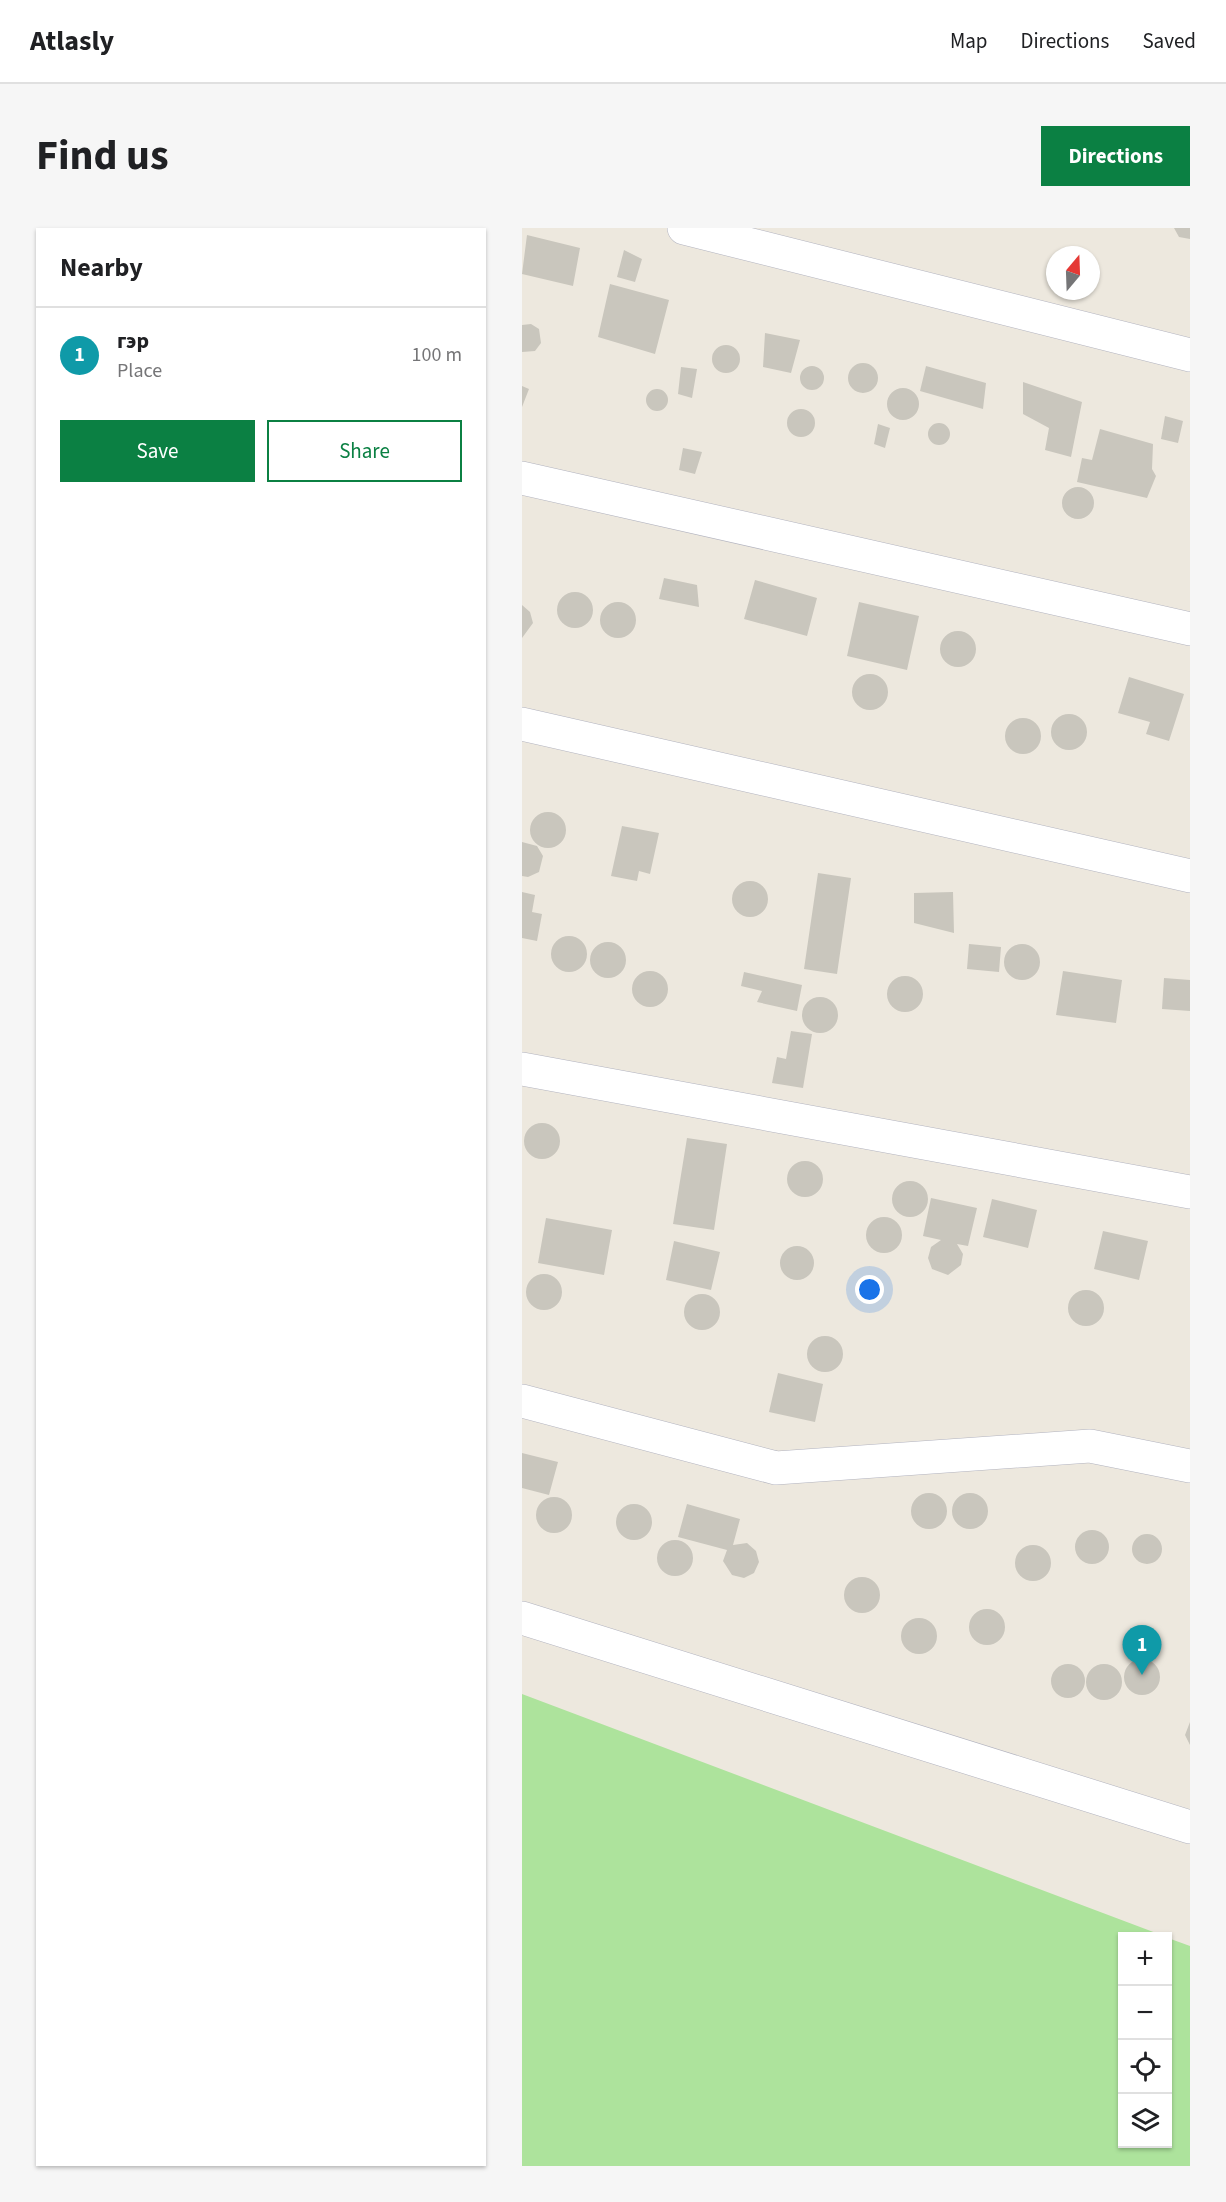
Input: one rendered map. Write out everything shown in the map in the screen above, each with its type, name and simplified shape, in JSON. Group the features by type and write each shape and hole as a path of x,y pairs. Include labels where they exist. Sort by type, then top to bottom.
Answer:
{"street":[{"path":"684,228 1190,355"},
{"path":"522,478 1190,630"},
{"path":"522,724 1190,876"},
{"path":"522,1069 1190,1192"},
{"path":"522,1401 776,1468 1090,1446 1190,1466"},
{"path":"522,1618 1190,1827"}],"green space":[{"path":"522,1694 1153,1932 1118,1932 1118,2148 1172,2148 1172,1939 1190,1946 1190,2166 522,2166"}],"building":[{"path":"1174,228 1190,228 1190,239 1179,237"},
{"path":"527,235 580,248 573,286 522,274"},
{"path":"624,250 642,259 635,282 617,277"},
{"path":"610,284 669,300 655,354 598,337"},
{"path":"531,324 539,329 541,343 535,351 522,352 522,325"},
{"path":"765,333 800,340 791,373 763,367"},
{"path":"726,345 736,349 740,359 736,369 726,373 716,369 712,359 716,349"},
{"path":"863,363 874,367 878,378 874,389 863,393 852,389 848,378 852,367"},
{"path":"812,366 821,369 824,378 821,387 812,390 803,387 800,378 803,369"},
{"path":"926,366 986,383 983,409 920,391"},
{"path":"681,367 697,369 692,398 678,394"},
{"path":"1023,382 1082,402 1071,457 1045,450 1049,428 1023,414"},
{"path":"522,386 529,389 522,407"},
{"path":"903,388 914,393 919,404 914,415 903,420 892,415 887,404 892,393"},
{"path":"657,389 665,392 668,400 665,408 657,411 649,408 646,400 649,392"},
{"path":"801,409 811,413 815,423 811,433 801,437 791,433 787,423 791,413"},
{"path":"1165,416 1183,421 1178,443 1161,439"},
{"path":"939,423 947,426 950,434 947,442 939,445 931,442 928,434 931,426"},
{"path":"878,424 890,428 885,448 874,444"},
{"path":"1100,429 1153,444 1152,469 1156,476 1147,498 1077,482 1082,458 1092,460"},
{"path":"683,448 702,452 695,474 679,470"},
{"path":"1078,487 1090,491 1094,503 1090,515 1078,519 1066,515 1062,503 1066,491"},
{"path":"664,578 697,585 699,607 659,599"},
{"path":"755,580 817,598 807,636 744,619"},
{"path":"575,592 587,598 593,610 587,622 575,628 563,622 557,610 563,598"},
{"path":"618,602 630,608 636,620 630,632 618,638 606,632 600,620 606,608"},
{"path":"859,602 919,616 907,670 847,656"},
{"path":"522,605 530,612 533,623 522,638"},
{"path":"958,631 970,637 976,649 970,661 958,667 946,661 940,649 946,637"},
{"path":"870,674 882,680 888,692 882,704 870,710 858,704 852,692 858,680"},
{"path":"1129,677 1184,694 1169,741 1146,734 1150,722 1118,713"},
{"path":"1069,714 1081,720 1087,732 1081,744 1069,750 1057,744 1051,732 1057,720"},
{"path":"1023,718 1035,724 1041,736 1035,748 1023,754 1011,748 1005,736 1011,724"},
{"path":"548,812 560,818 566,830 560,842 548,848 536,842 530,830 536,818"},
{"path":"622,826 659,833 650,874 639,871 637,881 611,876"},
{"path":"522,842 537,846 543,856 539,872 528,877 522,876"},
{"path":"818,873 851,878 837,974 804,969"},
{"path":"750,881 762,887 768,899 762,911 750,917 738,911 732,899 738,887"},
{"path":"522,892 535,895 532,912 542,914 537,941 522,938"},
{"path":"953,892 954,933 914,923 914,893"},
{"path":"569,936 581,942 587,954 581,966 569,972 557,966 551,954 557,942"},
{"path":"608,942 620,948 626,960 620,972 608,978 596,972 590,960 596,948"},
{"path":"969,944 1001,947 999,972 967,969"},
{"path":"1022,944 1034,950 1040,962 1034,974 1022,980 1010,974 1004,962 1010,950"},
{"path":"650,971 662,977 668,989 662,1001 650,1007 638,1001 632,989 638,977"},
{"path":"1063,971 1122,980 1116,1023 1056,1015"},
{"path":"744,972 802,985 797,1011 757,1002 762,991 741,986"},
{"path":"905,976 917,982 923,994 917,1006 905,1012 893,1006 887,994 893,982"},
{"path":"1164,978 1190,980 1190,1011 1162,1009"},
{"path":"820,997 832,1003 838,1015 832,1027 820,1033 808,1027 802,1015 808,1003"},
{"path":"791,1031 812,1034 803,1088 772,1083 777,1057 786,1059"},
{"path":"542,1123 554,1129 560,1141 554,1153 542,1159 530,1153 524,1141 530,1129"},
{"path":"687,1138 727,1144 714,1230 673,1224"},
{"path":"805,1161 817,1167 823,1179 817,1191 805,1197 793,1191 787,1179 793,1167"},
{"path":"910,1181 922,1187 928,1199 922,1211 910,1217 898,1211 892,1199 898,1187"},
{"path":"931,1198 977,1208 968,1246 957,1244 963,1254 961,1265 948,1275 932,1269 928,1258 931,1247 941,1240 923,1236"},
{"path":"992,1199 1037,1210 1028,1248 983,1237"},
{"path":"884,1217 896,1223 902,1235 896,1247 884,1253 872,1247 866,1235 872,1223"},
{"path":"546,1218 612,1230 604,1275 538,1263"},
{"path":"1103,1231 1148,1241 1139,1280 1094,1269"},
{"path":"674,1241 720,1252 711,1290 666,1280"},
{"path":"797,1246 809,1251 814,1263 809,1275 797,1280 785,1275 780,1263 785,1251"},
{"path":"544,1274 556,1280 562,1292 556,1304 544,1310 532,1304 526,1292 532,1280"},
{"path":"1086,1290 1098,1296 1104,1308 1098,1320 1086,1326 1074,1320 1068,1308 1074,1296"},
{"path":"702,1294 714,1300 720,1312 714,1324 702,1330 690,1324 684,1312 690,1300"},
{"path":"825,1336 837,1342 843,1354 837,1366 825,1372 813,1366 807,1354 813,1342"},
{"path":"778,1373 823,1384 815,1422 769,1412"},
{"path":"522,1453 558,1462 549,1495 522,1488"},
{"path":"929,1493 941,1499 947,1511 941,1523 929,1529 917,1523 911,1511 917,1499"},
{"path":"970,1493 982,1499 988,1511 982,1523 970,1529 958,1523 952,1511 958,1499"},
{"path":"554,1497 566,1503 572,1515 566,1527 554,1533 542,1527 536,1515 542,1503"},
{"path":"634,1504 646,1510 652,1522 646,1534 634,1540 622,1534 616,1522 622,1510"},
{"path":"687,1504 740,1519 733,1545 747,1543 756,1551 759,1562 754,1573 744,1578 732,1575 723,1561 727,1550 678,1537"},
{"path":"1092,1530 1104,1535 1109,1547 1104,1559 1092,1564 1080,1559 1075,1547 1080,1535"},
{"path":"1147,1534 1153,1535 1161,1543 1161,1555 1153,1563 1147,1564 1141,1563 1133,1555 1132,1549 1133,1543 1141,1535"},
{"path":"675,1540 687,1546 693,1558 687,1570 675,1576 663,1570 657,1558 663,1546"},
{"path":"1033,1545 1045,1551 1051,1563 1045,1575 1033,1581 1021,1575 1015,1563 1021,1551"},
{"path":"862,1577 874,1583 880,1595 874,1607 862,1613 850,1607 844,1595 850,1583"},
{"path":"987,1609 999,1615 1005,1627 999,1639 987,1645 975,1639 969,1627 975,1615"},
{"path":"919,1618 931,1624 937,1636 931,1648 919,1654 907,1648 901,1636 907,1624"},
{"path":"1142,1659 1154,1665 1160,1677 1154,1689 1142,1695 1130,1689 1124,1677 1130,1665"},
{"path":"1068,1664 1080,1669 1085,1681 1080,1693 1068,1698 1056,1693 1051,1681 1056,1669"},
{"path":"1104,1664 1116,1670 1122,1682 1116,1694 1104,1700 1092,1694 1086,1682 1092,1670"},
{"path":"1190,1722 1190,1745 1185,1735"}],"place":[{"name":"гэр","path":"1142,1675"}]}
